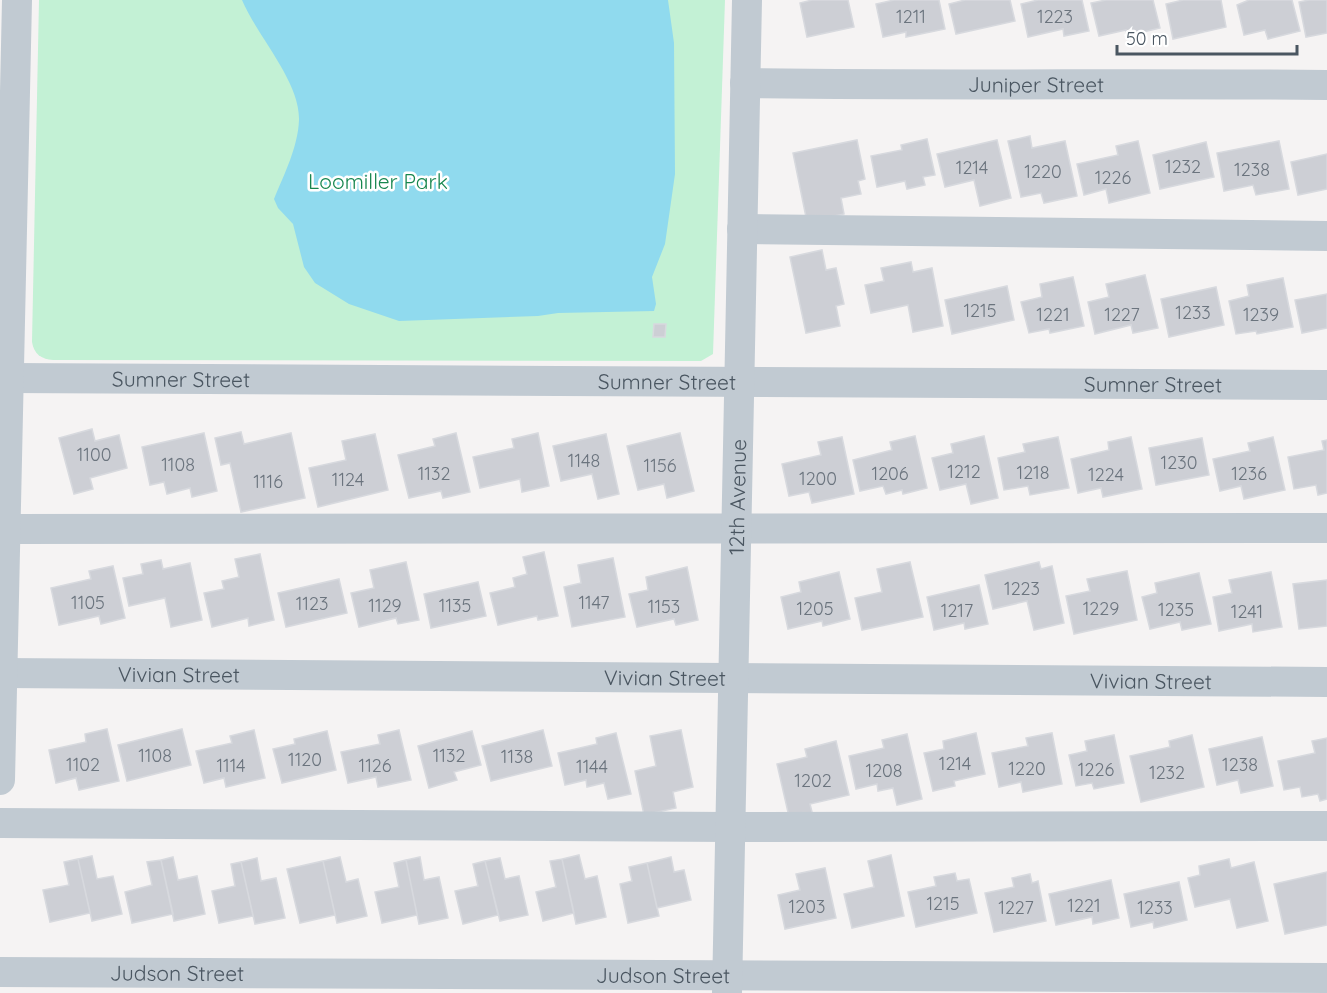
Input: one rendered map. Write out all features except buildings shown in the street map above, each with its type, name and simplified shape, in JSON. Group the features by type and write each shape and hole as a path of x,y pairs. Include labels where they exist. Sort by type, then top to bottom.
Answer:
{"street":[{"path":"0,780 6,529 4,435 9,378 17,0"},
{"name":"12th Avenue","path":"727,984 747,0"},
{"name":"Juniper Street","path":"746,83 1327,85"},
{"path":"742,229 1327,236"},
{"name":"Sumner Street","path":"9,378 1327,385"},
{"path":"6,529 1327,528"},
{"name":"Vivian Street","path":"2,674 1327,682"},
{"path":"0,823 1327,826"},
{"name":"Judson Street","path":"0,972 488,976 727,984 1327,978"}],"green space":[{"name":"Loomiller Park","path":"39,0 725,0 713,354 701,361 53,360 42,357 34,350 32,342"}],"water":[{"path":"242,0 668,0 674,43 675,174 665,244 652,277 656,304 654,311 399,321 349,304 315,283 304,267 293,224 278,208 274,199 296,140 299,120 297,105 285,74"}]}
